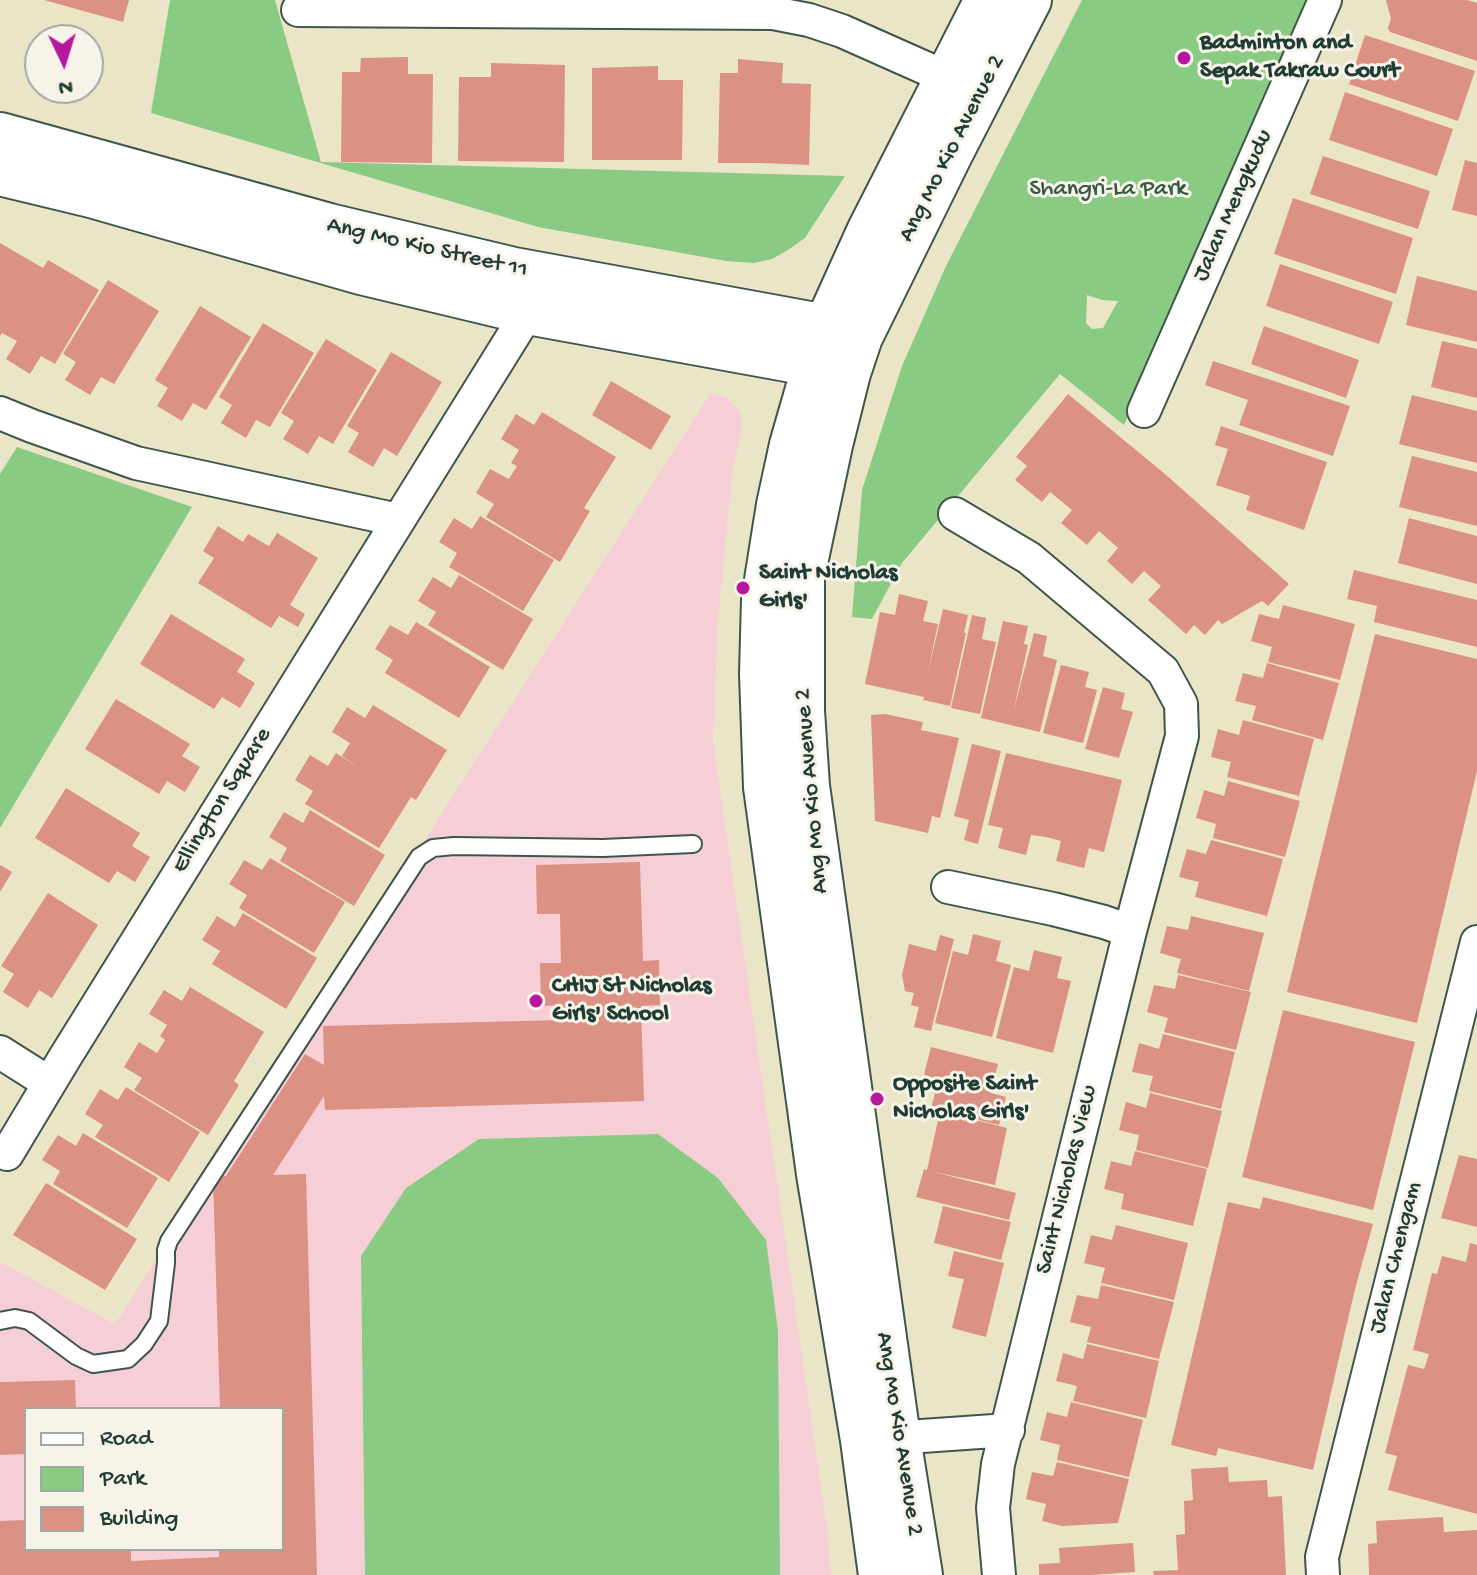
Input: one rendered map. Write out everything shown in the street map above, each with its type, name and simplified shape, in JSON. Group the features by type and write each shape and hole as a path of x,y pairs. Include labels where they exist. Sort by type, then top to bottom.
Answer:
{"main road":[{"name":"Ang Mo Kio Avenue 2","path":"964,85 987,0"},
{"name":"Ang Mo Kio Avenue 2","path":"881,1575 881,1439 807,786 802,711 802,577 837,350 869,232 964,85 1029,0"},
{"name":"Ang Mo Kio Street 11","path":"0,135 329,226 535,294"},
{"name":"Ang Mo Kio Street 11","path":"0,173 91,195 361,272 535,294 837,350"},
{"name":"Ang Mo Kio Avenue 2","path":"881,1439 920,1575"}],"street":[{"name":"Jalan Mengkudu","path":"1144,411 1325,0"},
{"path":"298,10 773,13 842,31 964,85"},
{"name":"Ellington Square","path":"7,1154 535,294"},
{"path":"0,413 136,463 398,520"},
{"name":"Saint Nicholas View","path":"955,514 1029,558 1163,671 1181,704 1182,736 1130,931 998,1464 993,1508 999,1575"},
{"path":"948,887 1066,912 1130,931"},
{"name":"Jalan Chengam","path":"1323,1575 1322,1557 1477,942"},
{"path":"0,1052 49,1083"},
{"path":"881,1439 1008,1430"}],"lane":[{"path":"0,1321 15,1318 29,1321 76,1356 93,1364 128,1359 144,1344 159,1321 169,1241 419,857 433,848 454,846 603,848 693,844"}],"shaded area":[{"name":"CHIJ St Nicholas Girls' School","path":"710,394 726,398 739,410 743,424 732,475 718,623 713,740 828,1535 831,1575 0,1575 0,1262 115,1324"}],"green space":[{"path":"170,0 275,0 321,162 845,176 805,238 772,259 754,263 726,261 538,227 151,113"},
{"name":"Shangri-La Park","path":"1082,0 1309,0 1124,425 1060,374 902,563 872,619 852,617 862,490 902,366 946,266","holes":["1087,295 1118,301 1103,328 1092,329 1086,323"]},
{"path":"17,447 192,507 0,828 0,474"},
{"path":"658,1134 718,1178 766,1240 778,1331 780,1575 365,1575 361,1256 406,1188 479,1139"}],"building":[{"path":"44,0 129,0 123,22"},
{"path":"1386,0 1467,0 1477,3 1477,61 1390,32 1391,19"},
{"path":"1365,35 1475,71 1458,121 1349,84"},
{"path":"408,57 408,74 433,74 432,163 341,162 342,72 360,72 361,58"},
{"path":"738,59 783,63 782,83 811,84 809,165 718,163 720,73 738,73"},
{"path":"491,63 565,65 564,162 458,161 459,77 491,77"},
{"path":"658,66 658,80 683,80 682,160 592,160 592,68"},
{"path":"1345,92 1453,129 1437,176 1329,140"},
{"path":"1323,156 1430,191 1418,229 1310,194"},
{"path":"1465,160 1477,163 1477,216 1452,210"},
{"path":"1293,198 1413,238 1396,294 1274,254"},
{"path":"0,243 43,268 48,260 99,290 55,364 41,356 30,374 6,359 17,341 2,333 0,336"},
{"path":"1280,264 1393,302 1379,344 1266,306"},
{"path":"1417,276 1477,291 1477,342 1406,325"},
{"path":"108,280 159,311 114,384 101,377 90,395 65,380 76,362 63,354"},
{"path":"200,306 251,337 206,410 193,403 182,421 157,406 168,388 155,380"},
{"path":"263,323 314,353 270,427 256,420 246,438 221,423 232,405 219,397"},
{"path":"1264,326 1359,360 1346,398 1251,364"},
{"path":"326,339 377,370 333,444 319,436 308,454 283,439 294,421 281,413"},
{"path":"1442,341 1477,349 1477,398 1431,387"},
{"path":"391,352 442,382 397,456 384,448 373,467 348,452 359,433 347,426"},
{"path":"1213,361 1350,406 1333,456 1239,425 1248,400 1205,385"},
{"path":"611,381 671,416 651,450 592,415"},
{"path":"1068,394 1165,474 1289,584 1268,606 1262,601 1222,624 1218,620 1205,635 1194,625 1186,634 1148,600 1161,586 1144,571 1132,584 1107,561 1118,548 1099,531 1087,545 1061,523 1072,510 1050,492 1042,502 1015,480 1027,466 1016,457"},
{"path":"1412,395 1477,411 1477,463 1399,444"},
{"path":"542,412 616,457 584,508 590,511 560,562 486,517 494,504 476,493 490,469 509,479 517,466 511,463 519,450 501,439 516,414 534,425"},
{"path":"1221,426 1327,462 1304,530 1246,510 1250,496 1216,485 1228,449 1215,445"},
{"path":"1412,456 1477,472 1477,526 1399,507"},
{"path":"480,516 554,560 523,611 449,567 457,553 439,542 454,518 472,529"},
{"path":"1409,518 1477,536 1477,584 1398,563"},
{"path":"218,526 243,542 248,534 269,546 277,533 318,558 290,605 305,614 298,627 279,616 271,628 198,583 214,558 203,551"},
{"path":"1354,570 1477,600 1477,647 1374,622 1377,606 1347,599"},
{"path":"459,575 533,619 503,670 428,625 436,612 418,601 433,577 451,588"},
{"path":"899,594 928,601 923,621 938,624 927,676 943,609 968,615 950,706 865,684 880,612 895,615"},
{"path":"1283,605 1355,624 1340,680 1268,662 1272,647 1251,641 1259,614 1279,619"},
{"path":"171,614 245,659 237,672 255,683 240,708 222,697 214,709 140,664"},
{"path":"972,615 986,618 982,639 996,642 980,714 951,708"},
{"path":"1003,621 1028,626 1024,644 1028,645 1013,713 1034,633 1047,636 1043,656 1057,660 1040,732 981,718"},
{"path":"416,622 490,667 459,718 385,673 393,660 375,649 390,625 408,635"},
{"path":"1375,634 1477,659 1477,771 1417,1023 1287,992"},
{"path":"1267,663 1339,683 1323,740 1252,720 1256,706 1235,701 1243,673 1263,678"},
{"path":"1061,665 1089,672 1085,687 1097,690 1083,743 1043,733"},
{"path":"1103,687 1125,693 1121,709 1133,712 1119,758 1085,749"},
{"path":"116,699 190,744 182,756 200,767 185,792 167,781 159,794 85,749"},
{"path":"373,705 447,750 416,800 411,797 379,848 305,804 313,791 295,780 310,755 328,766 336,753 358,767 342,756 350,743 332,732 347,707 365,718"},
{"path":"885,714 923,722 921,730 959,738 940,818 932,816 928,833 875,821 871,715"},
{"path":"1243,720 1314,739 1299,796 1227,777 1231,762 1211,757 1218,729 1239,735"},
{"path":"972,744 1001,751 978,844 964,840 969,820 954,816"},
{"path":"1006,753 1122,780 1104,852 1089,848 1084,868 1056,861 1061,841 1046,837 1031,835 1026,855 998,848 1003,828 988,825"},
{"path":"1228,781 1300,801 1285,857 1213,838 1216,824 1196,818 1204,790 1224,796"},
{"path":"66,788 140,833 132,846 150,857 135,882 117,871 109,883 35,838"},
{"path":"310,810 385,855 354,906 280,861 287,848 269,837 284,812 303,823"},
{"path":"1211,840 1283,859 1267,916 1195,897 1199,882 1179,877 1187,849 1206,854"},
{"path":"270,858 345,902 314,953 239,908 247,895 229,884 244,860 262,870"},
{"path":"640,862 643,961 659,960 660,1005 641,1006 644,1101 325,1110 324,1096 273,1175 306,1174 317,1575 0,1575 0,1521 24,1520 24,1551 131,1551 131,1561 219,1557 219,1551 284,1551 284,1407 220,1407 213,1177 226,1176 305,1054 324,1065 323,1026 563,1020 563,1005 541,1006 540,963 561,963 560,914 537,914 536,865"},
{"path":"0,865 12,872 0,892"},
{"path":"48,893 98,925 52,998 39,990 28,1008 3,992 14,974 1,966"},
{"path":"243,913 317,958 286,1009 212,964 220,951 202,940 217,916 235,927"},
{"path":"1191,916 1264,933 1249,991 1177,973 1181,959 1160,953 1167,926 1188,930"},
{"path":"973,934 1001,941 996,961 1011,965 992,1037 935,1023 953,951 968,955"},
{"path":"940,935 954,939 931,1031 914,1027 919,1007 911,1005 914,993 905,991 902,975 909,944 936,951"},
{"path":"1034,950 1062,957 1057,978 1071,981 1053,1053 996,1038 1014,967 1029,971"},
{"path":"1178,975 1251,992 1236,1050 1164,1032 1168,1018 1147,1012 1154,985 1175,989"},
{"path":"190,987 264,1032 234,1081 239,1085 208,1135 134,1090 142,1078 124,1067 139,1042 157,1053 165,1040 160,1036 167,1025 149,1014 164,990 182,1001"},
{"path":"1283,1010 1415,1042 1373,1210 1242,1177"},
{"path":"1163,1034 1235,1052 1221,1109 1149,1091 1153,1076 1132,1072 1139,1043 1159,1049"},
{"path":"931,1047 998,1064 991,1093 1006,1097 999,1125 931,1108 939,1079 924,1075"},
{"path":"126,1087 200,1132 169,1182 95,1137 103,1125 85,1114 100,1089 118,1100"},
{"path":"1150,1093 1222,1111 1208,1168 1136,1150 1139,1135 1119,1130 1126,1102 1146,1108"},
{"path":"940,1111 1007,1128 995,1185 930,1171 1016,1193 1009,1220 916,1197 924,1169 927,1170"},
{"path":"83,1133 158,1178 127,1228 53,1184 60,1171 42,1160 58,1135 76,1146"},
{"path":"1135,1151 1207,1169 1193,1226 1121,1209 1124,1194 1104,1189 1111,1161 1131,1166"},
{"path":"1459,1155 1477,1159 1477,1227 1441,1218"},
{"path":"46,1183 137,1239 105,1290 13,1235"},
{"path":"1263,1197 1373,1224 1313,1470 1218,1448 1216,1456 1171,1445 1228,1202 1260,1209"},
{"path":"943,1206 1011,1222 1001,1260 934,1243"},
{"path":"1116,1225 1188,1243 1174,1300 1101,1283 1105,1268 1084,1263 1091,1235 1112,1240"},
{"path":"1470,1243 1477,1245 1477,1514 1388,1490 1397,1456 1385,1453 1408,1365 1424,1369 1429,1354 1413,1350 1432,1273 1437,1274 1442,1256 1466,1262"},
{"path":"954,1251 1004,1263 986,1337 952,1328 964,1279 948,1276"},
{"path":"1101,1285 1174,1302 1159,1359 1087,1342 1091,1327 1070,1322 1077,1295 1098,1299"},
{"path":"1087,1344 1159,1361 1146,1418 1073,1401 1077,1386 1056,1381 1063,1353 1083,1359"},
{"path":"75,1380 76,1407 24,1407 24,1454 0,1455 0,1382"},
{"path":"1071,1402 1143,1420 1129,1477 1057,1460 1060,1445 1040,1440 1047,1412 1067,1417"},
{"path":"1057,1462 1129,1479 1118,1523 1062,1526 1042,1521 1046,1504 1026,1499 1032,1472 1053,1476"},
{"path":"1228,1467 1229,1482 1267,1480 1268,1497 1282,1496 1286,1575 1154,1575 1153,1571 1178,1570 1176,1535 1185,1534 1184,1501 1193,1500 1191,1469"},
{"path":"1443,1517 1444,1532 1477,1530 1477,1575 1369,1575 1368,1544 1377,1543 1376,1521"},
{"path":"1133,1543 1135,1572 1039,1575 1039,1564 1060,1563 1059,1548"}],"place":[{"name":"Badminton and Sepak Takraw Court","path":"1184,58"},
{"name":"Saint Nicholas Girls'","path":"743,588"},
{"name":"CHIJ St Nicholas Girls' School","path":"536,1001"},
{"name":"Opposite Saint Nicholas Girls'","path":"877,1099"}]}
